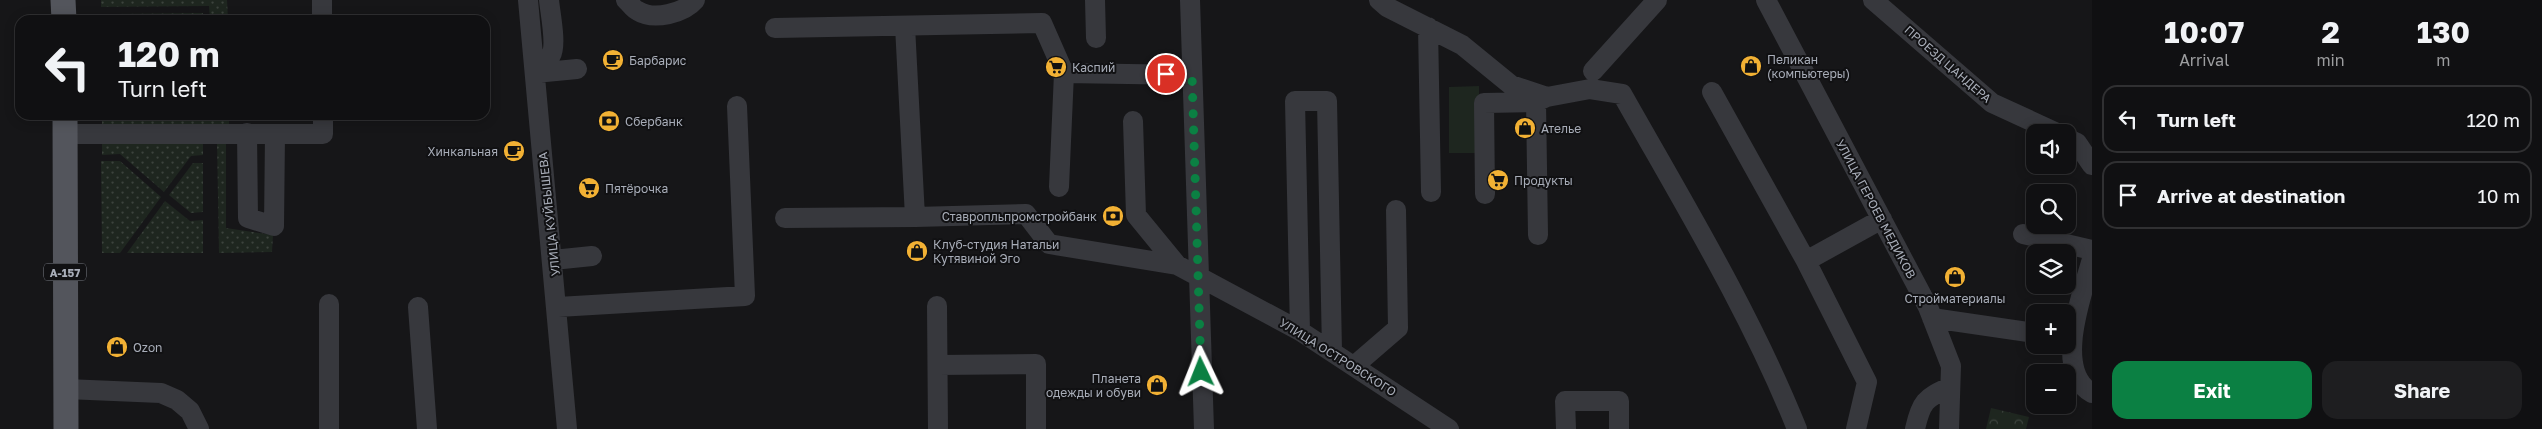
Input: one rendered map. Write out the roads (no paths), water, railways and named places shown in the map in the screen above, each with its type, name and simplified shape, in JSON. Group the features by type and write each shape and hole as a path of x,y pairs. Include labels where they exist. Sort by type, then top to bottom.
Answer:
{"main road":[{"path":"64,0 64,15"},
{"name":"А-157","path":"65,124 66,429"}],"street":[{"path":"322,0 322,15"},
{"name":"УЛИЦА КУЙБЫШЕВА","path":"528,0 568,429"},
{"path":"535,68 551,55 554,46 549,0"},
{"path":"626,0 639,12 656,15 680,11 694,0"},
{"path":"1095,0 1096,38"},
{"path":"1190,0 1197,276 1204,429"},
{"path":"1379,0 1387,7 1462,45 1510,85 1541,99"},
{"path":"1593,71 1657,0"},
{"name":"УЛИЦА ГЕРОЕВ МЕДИКОВ","path":"1766,0 1932,318 1951,366 1948,429"},
{"name":"ПРОЕЗД ЦАНДЕРА","path":"1873,0 1992,102 2038,124"},
{"path":"775,28 1042,23 1064,73 1060,187"},
{"path":"905,26 915,218"},
{"path":"1428,27 1431,192"},
{"path":"535,68 578,69"},
{"path":"1064,73 1192,75"},
{"path":"1485,194 1484,103 1541,99 1590,89 1622,94 1723,272 1765,355 1797,429"},
{"path":"1712,92 1806,261 1868,382 1856,429"},
{"path":"1538,235 1541,99"},
{"path":"1300,331 1295,101 1327,101 1332,351"},
{"path":"558,307 745,296 737,106"},
{"path":"65,124 248,133 323,134 323,120"},
{"path":"1133,121 1136,215 1177,265"},
{"path":"248,133 248,218 274,226 274,134"},
{"path":"2076,143 2092,165"},
{"path":"1354,366 1398,328 1396,210"},
{"path":"785,218 915,218 1026,214 1049,244 1177,265"},
{"path":"1806,261 1882,220"},
{"path":"2023,234 2092,250"},
{"path":"553,260 592,256"},
{"path":"2092,259 2071,337 2075,369 2086,390 2092,393"},
{"name":"УЛИЦА ОСТРОВСКОГО","path":"1177,265 1300,331 1449,429"},
{"path":"329,304 329,429"},
{"path":"937,306 938,429"},
{"path":"418,307 427,429"},
{"path":"1932,318 2026,332"},
{"path":"938,365 1036,364 1036,429"},
{"path":"1915,429 1920,409 1929,396 1950,387"},
{"path":"66,389 161,393 177,400 190,411 199,429"},
{"path":"1566,429 1566,401 1619,400 1619,429"}],"place":[{"name":"Барбарис","path":"613,60"},
{"name":"Пеликан (компьютеры)","path":"1751,66"},
{"name":"Каспий","path":"1056,67"},
{"name":"Сбербанк","path":"609,121"},
{"name":"Ателье","path":"1525,128"},
{"name":"Хинкальная","path":"514,151"},
{"name":"Продукты","path":"1498,180"},
{"name":"Пятёрочка","path":"589,188"},
{"name":"Ставропльпромстройбанк","path":"1113,216"},
{"name":"Клуб-студия Натальи Кутявиной Эго","path":"917,251"},
{"name":"Стройматериалы","path":"1955,277"},
{"name":"Ozon","path":"117,347"},
{"name":"Планета одежды и обуви","path":"1157,385"}]}
